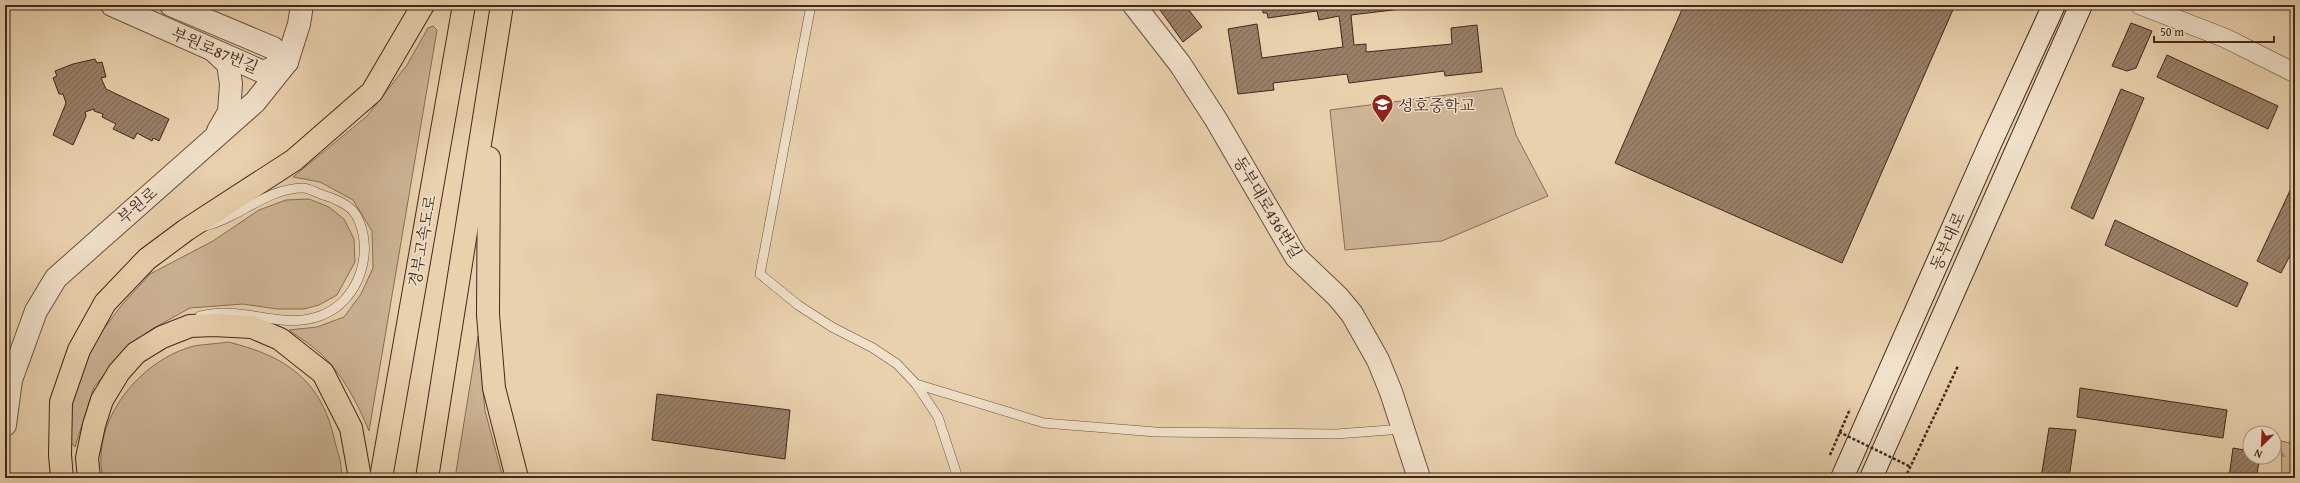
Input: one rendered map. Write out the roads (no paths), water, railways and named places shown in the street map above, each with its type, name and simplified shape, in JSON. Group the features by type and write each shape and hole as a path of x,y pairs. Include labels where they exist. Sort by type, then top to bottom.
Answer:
{"highway":[{"path":"62,478 60,455 61,402 79,350 105,303 147,260 186,230 294,160 372,92 423,5"},
{"name":"경부고속도로","path":"381,478 464,5"},
{"path":"427,478 502,5"},
{"path":"489,87 488,315 494,388 517,478"},
{"path":"89,478 87,458 102,400 119,372 136,353 162,337 190,326 213,325 252,327 280,339 323,373 351,428 360,478"}],"street":[{"name":"부원로87번길","path":"112,5 263,72 287,62 273,48 171,5"},
{"name":"부원로","path":"5,424 8,379 36,311 56,278 255,102 287,62 299,24 302,5"},
{"name":"동부대로436번길","path":"1134,5 1180,64 1215,118 1296,257 1338,297 1352,314 1378,360 1404,429 1419,478"},
{"name":"동부대로","path":"1842,478 1990,144 2054,5"},
{"name":"동부대로","path":"1871,478 2080,5"},
{"path":"2140,5 2225,38 2295,73"},
{"path":"213,50 228,64 231,84 229,112 215,138"}],"lane":[{"path":"811,5 760,274 798,306 832,327 873,348 897,364 916,384 938,417 958,478"},
{"path":"162,337 186,318 221,313 291,321 320,317 339,307 353,289 364,265 366,243 356,214 336,199 304,188 274,193 221,222 186,230"},
{"path":"916,384 1044,423 1156,432 1336,434 1404,429"}],"place":[{"name":"성호중학교","path":"1383,124"}]}
